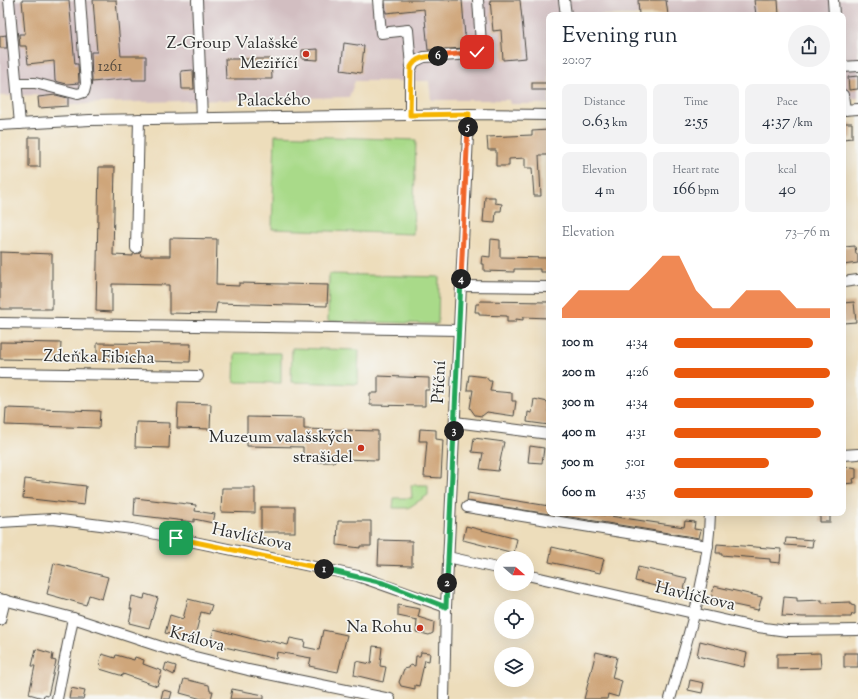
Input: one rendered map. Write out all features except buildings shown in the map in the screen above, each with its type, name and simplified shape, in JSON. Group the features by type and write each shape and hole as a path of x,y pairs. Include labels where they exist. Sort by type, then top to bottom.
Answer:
{"street":[{"path":"9,0 20,124"},
{"path":"17,83 34,83 78,94 84,92 86,84 80,0"},
{"path":"197,0 202,118"},
{"path":"378,0 381,33 408,30 411,67 410,115"},
{"path":"411,67 419,58 474,54 480,50 481,44 478,0"},
{"path":"564,0 566,12"},
{"path":"833,0 834,12"},
{"path":"846,67 858,66"},
{"path":"846,110 858,109"},
{"name":"Palackého","path":"0,125 63,120 469,114 546,116"},
{"name":"Příční","path":"444,699 448,557 469,114"},
{"path":"136,248 139,119"},
{"path":"846,282 858,280"},
{"path":"461,286 546,287"},
{"path":"0,323 459,330"},
{"name":"Zdeňka Fibicha","path":"0,373 198,376"},
{"path":"455,422 546,434"},
{"path":"846,455 858,454"},
{"path":"467,507 708,546"},
{"path":"670,699 694,612 708,546 710,516"},
{"name":"Havlíčkova","path":"0,522 53,519 132,529 358,576 446,607"},
{"path":"448,557 494,567"},
{"name":"Havlíčkova","path":"534,577 750,626 786,631 858,630"},
{"path":"0,620 2,599"},
{"name":"Králova","path":"2,599 73,618 183,654 233,667 390,699"},
{"path":"56,699 73,618"}],"shaded area":[{"path":"0,0 858,0 858,98 846,100 846,12 546,12 546,104 510,104 509,100 431,100 429,81 355,81 349,97 100,103 39,108 38,95 0,96"}],"green space":[{"path":"275,135 416,140 413,234 272,229"},
{"path":"329,274 439,277 438,324 328,321"},
{"path":"292,348 359,350 358,384 291,382"},
{"path":"235,353 281,353 281,383 234,382"},
{"path":"411,485 428,485 428,495 408,508 393,508 394,498 412,498"}],"place":[{"name":"Z-Group Valašské Meziříčí","path":"306,54"},
{"name":"Muzeum valašských strašidel","path":"361,448"},
{"name":"Na Rohu","path":"420,628"}],"route":[{"path":"176,538 358,576 383,583 446,607 469,114 410,115 410,71 414,62 419,58 474,54 477,52"}]}
